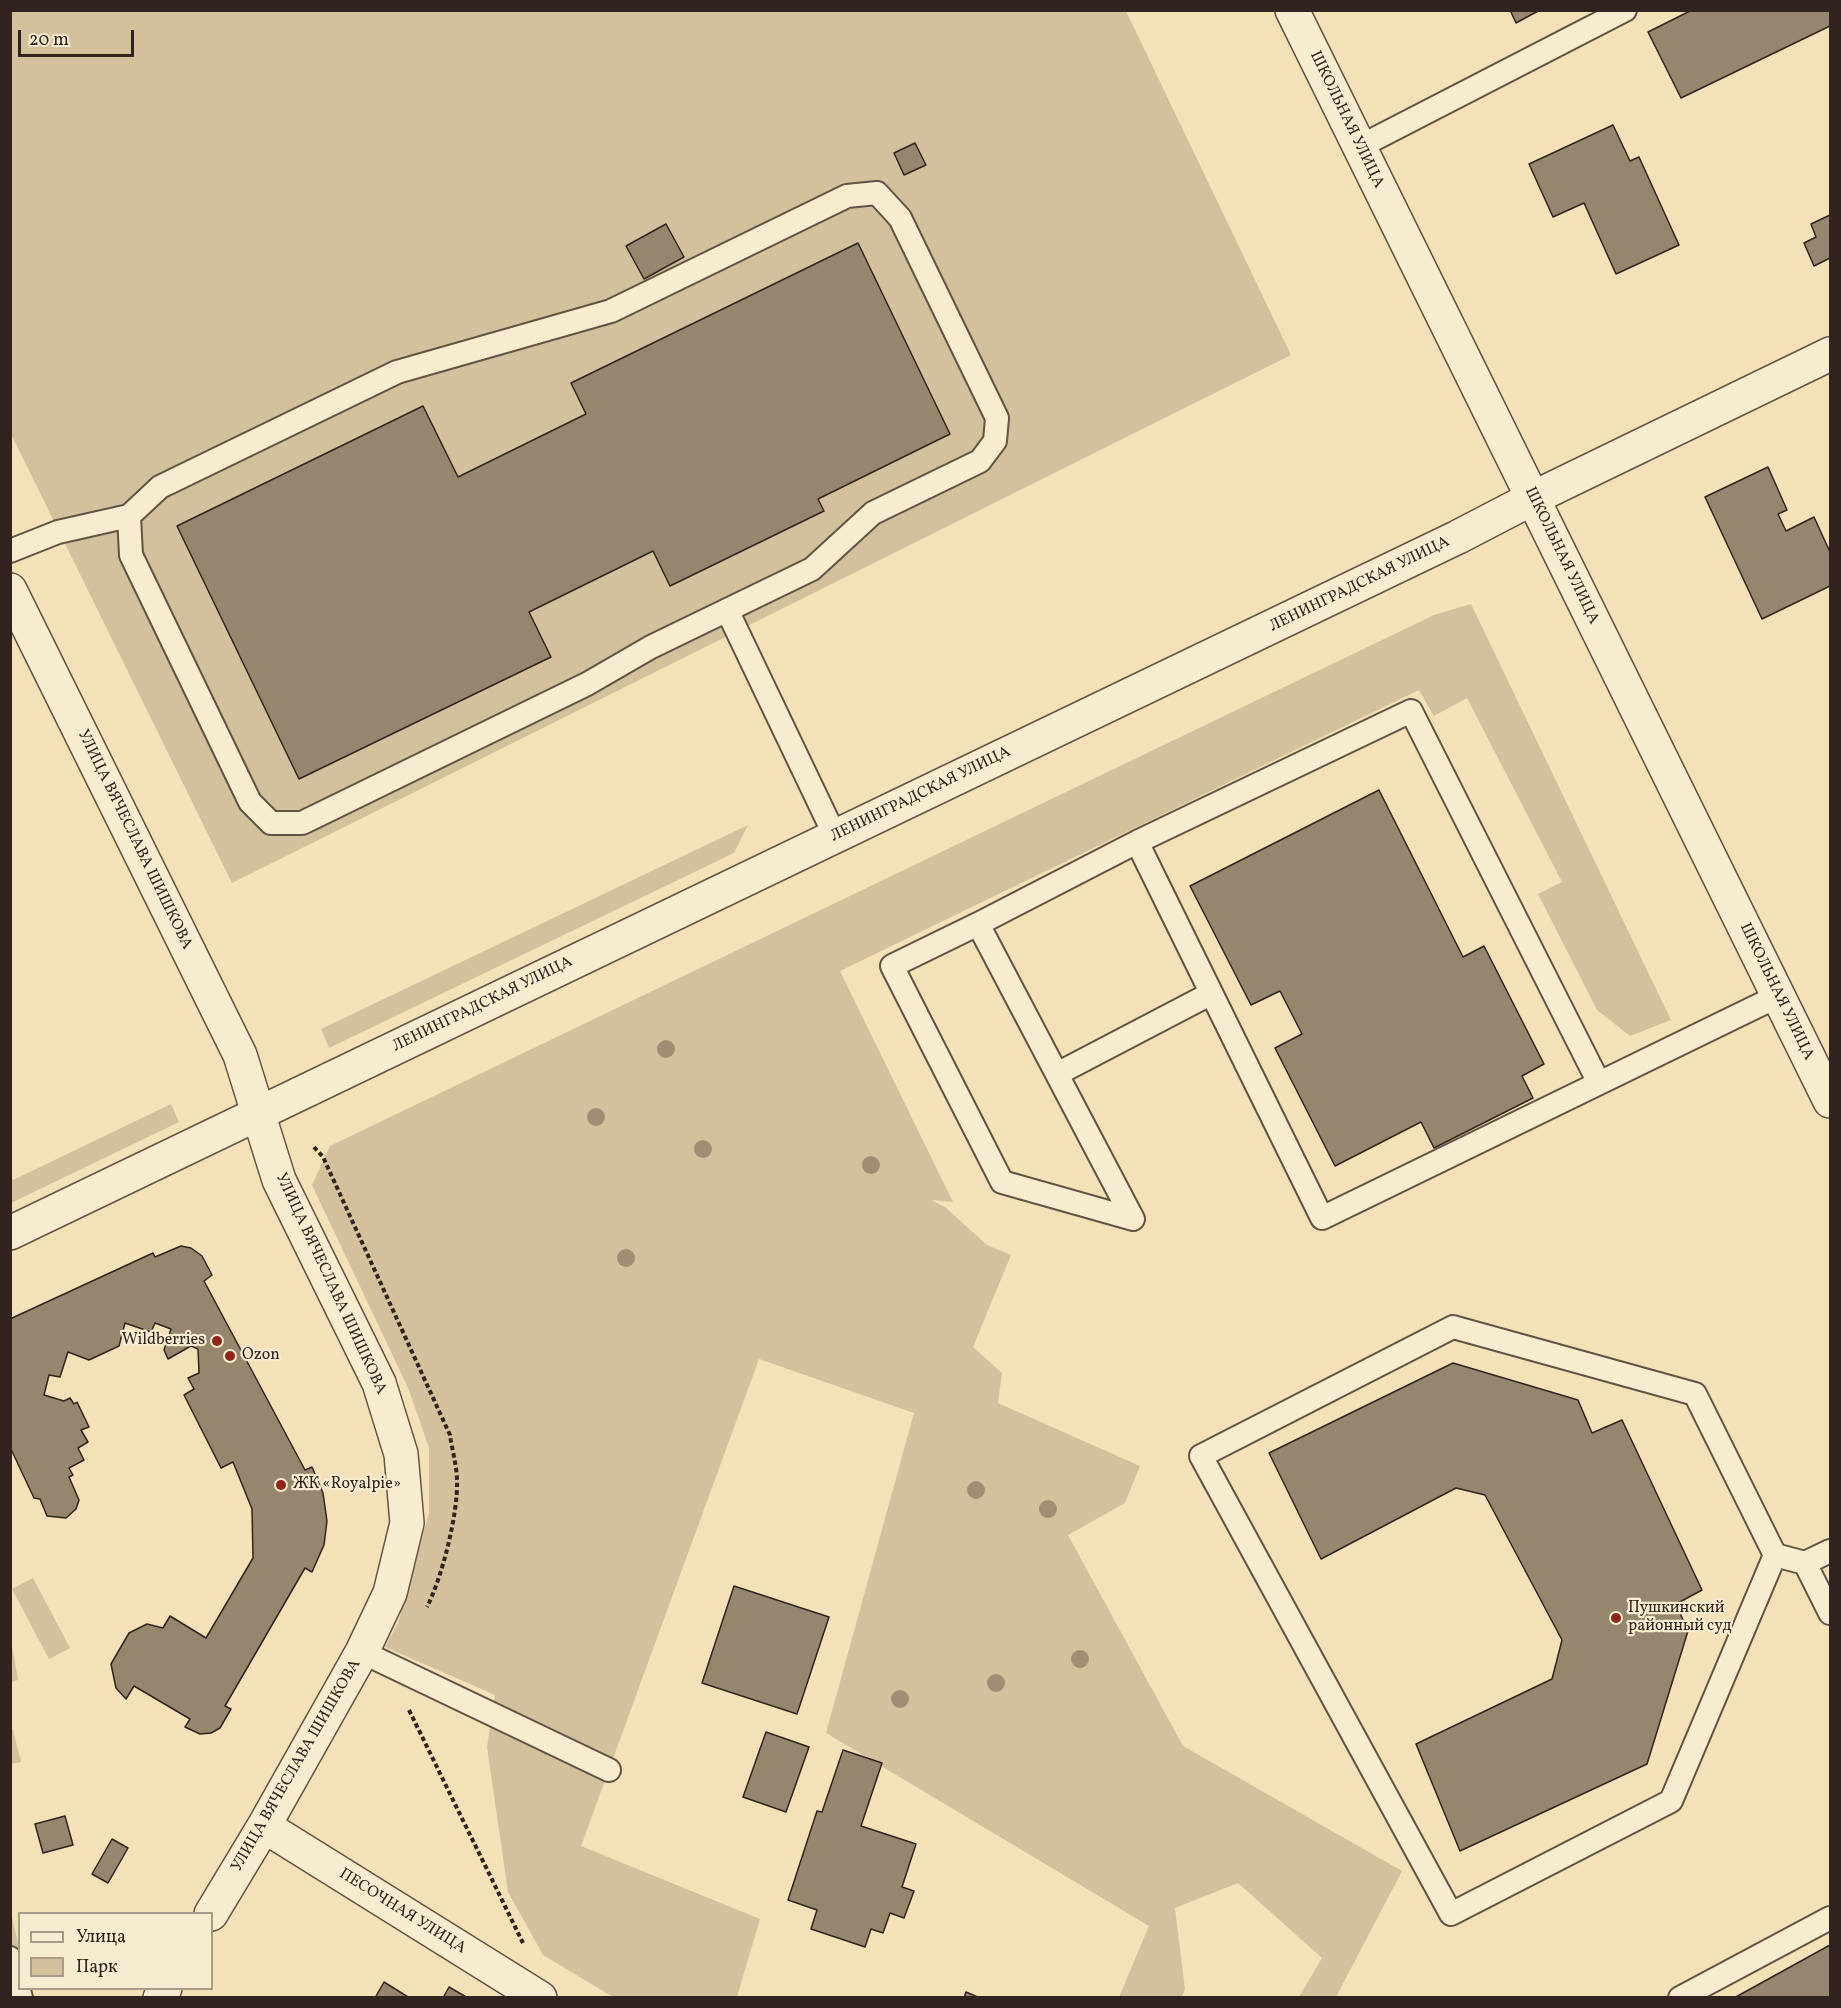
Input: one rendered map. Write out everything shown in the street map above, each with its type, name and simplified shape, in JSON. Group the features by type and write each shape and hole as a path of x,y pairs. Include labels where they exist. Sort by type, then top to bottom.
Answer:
{"street":[{"name":"ШКОЛЬНАЯ УЛИЦА","path":"1292,10 1830,1101"},
{"name":"ЛЕНИНГРАДСКАЯ УЛИЦА","path":"10,1233 1448,543 1533,498 1830,354"},
{"name":"УЛИЦА ВЯЧЕСЛАВА ШИШКОВА","path":"10,590 240,1055 279,1180 379,1383 401,1454 406,1523 390,1593 362,1653 212,1912"},
{"name":"ПЕСОЧНАЯ УЛИЦА","path":"264,1826 540,1998"}],"lane":[{"path":"1359,147 1625,10"},
{"path":"10,551 58,532 129,516 160,487 397,372 611,312 847,196 877,193 900,218 998,418 995,441 980,461 873,513 812,569 651,647 587,684 302,823 271,823 250,802 131,555 129,516"},
{"path":"727,610 835,836"},
{"path":"978,924 1133,1219 1002,1182 892,966 1137,842 1411,711 1599,1083"},
{"path":"1137,842 1322,1218 1778,996"},
{"path":"1056,1074 1210,994"},
{"path":"1453,1327 1695,1394 1775,1556 1671,1801 1451,1914 1201,1456 1453,1327"},
{"path":"1775,1556 1805,1563 1830,1551"},
{"path":"1805,1563 1830,1613"},
{"path":"362,1653 609,1770"},
{"path":"1680,1998 1830,1918"},
{"path":"10,1958 18,1987"}],"path":[{"path":"407,1706 527,1951"}],"green space":[{"path":"11,11 1126,11 1291,355 232,883 11,434"},
{"path":"1471,604 1671,1020 1630,1036 1597,1010 1538,894 1562,882 1467,698 1434,716 1419,690 840,971 953,1202 931,1200 945,1207 987,1245 1011,1255 973,1347 1002,1373 998,1403 1140,1466 1125,1503 1068,1535 1183,1746 1402,1871 1336,1997 1299,1997 1322,1958 1238,1883 1175,1908 1185,1989 1182,1997 1119,1997 1149,1926 826,1733 914,1413 759,1359 581,1846 760,1919 737,1997 613,1997 543,1955 508,1892 487,1747 495,1695 385,1647 398,1623 429,1513 429,1448 409,1390 312,1185 330,1146 1434,615"},
{"path":"748,825 734,853 329,1048 321,1029"},
{"path":"171,1104 179,1122 11,1203 11,1181"},
{"path":"33,1578 70,1648 49,1659 12,1589"},
{"path":"11,1640 18,1680 10,1682"},
{"path":"11,1730 13,1730 21,1762 11,1764"},
{"path":"10,1908 18,1943 18,1990 11,1997"}],"building":[{"path":"1510,10 1540,10 1516,23"},
{"path":"1692,10 1830,10 1830,26 1681,98 1648,32"},
{"path":"1613,125 1630,161 1639,157 1679,245 1616,274 1584,203 1553,217 1529,164"},
{"path":"915,143 926,165 904,175 894,153"},
{"path":"1830,215 1830,258 1814,266 1804,243 1816,237 1811,224"},
{"path":"666,224 684,257 644,279 626,246"},
{"path":"858,243 950,434 818,499 824,511 670,586 653,551 529,612 551,657 299,779 177,526 423,406 458,477 586,414 571,383"},
{"path":"1768,467 1787,510 1778,514 1786,531 1814,517 1830,552 1830,586 1762,619 1705,497"},
{"path":"1379,790 1463,957 1484,946 1544,1064 1522,1076 1533,1098 1434,1148 1421,1122 1335,1166 1275,1048 1302,1034 1280,991 1251,1005 1190,886"},
{"name":"ЖК «Royalpie»","path":"181,1246 191,1248 202,1256 212,1275 204,1281 305,1470 312,1467 323,1493 327,1521 324,1545 312,1572 305,1568 225,1706 231,1709 220,1728 211,1733 200,1734 185,1727 190,1719 134,1686 126,1699 116,1688 111,1664 129,1633 147,1624 163,1628 170,1616 206,1638 253,1558 252,1509 233,1462 221,1468 184,1395 194,1389 188,1378 199,1373 198,1349 191,1346 168,1359 164,1350 171,1329 155,1323 151,1332 125,1323 119,1346 89,1360 68,1352 60,1377 49,1375 44,1395 64,1401 70,1398 74,1404 77,1402 89,1427 81,1430 88,1442 78,1448 84,1460 69,1468 73,1475 69,1477 79,1500 76,1509 66,1518 47,1516 40,1499 34,1498 10,1447 10,1319 153,1253 155,1257"},
{"name":"Пушкинский районный суд","path":"1453,1363 1578,1400 1592,1433 1622,1420 1702,1590 1676,1604 1688,1631 1647,1764 1460,1851 1416,1744 1552,1679 1562,1640 1485,1495 1456,1488 1321,1559 1269,1453"},
{"path":"734,1586 829,1617 797,1714 702,1683"},
{"path":"766,1732 809,1747 786,1812 743,1797"},
{"path":"843,1750 882,1763 861,1826 916,1844 902,1887 914,1891 904,1918 890,1913 883,1933 871,1929 865,1947 811,1929 817,1910 788,1900 817,1811 822,1812"},
{"path":"65,1816 73,1845 43,1853 35,1824"},
{"path":"112,1839 128,1848 108,1883 92,1874"},
{"path":"1830,1945 1830,1998 1734,1998"},
{"path":"384,1982 408,1997 375,1998"},
{"path":"449,1987 468,1998 443,1998"},
{"path":"966,1992 980,1998 964,1998"}],"place":[{"name":"Wildberries","path":"217,1341"},
{"name":"Ozon","path":"230,1356"},
{"name":"ЖК «Royalpie»","path":"281,1485"},
{"name":"Пушкинский районный суд","path":"1616,1618"}]}
